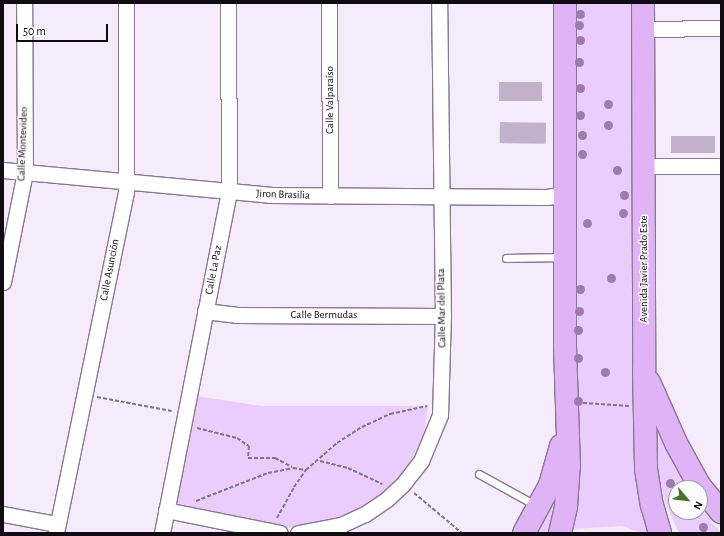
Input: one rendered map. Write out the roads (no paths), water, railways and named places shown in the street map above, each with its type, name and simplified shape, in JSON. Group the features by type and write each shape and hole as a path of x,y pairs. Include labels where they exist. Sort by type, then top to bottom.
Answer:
{"main road":[{"path":"560,533 568,480 564,194 565,3"},
{"name":"Avenida Javier Prado Este","path":"643,3 644,370 649,489 660,533"},
{"path":"644,370 676,443 699,485 721,512"},
{"path":"524,533 550,485 563,439 566,401"}],"street":[{"name":"Calle Montevideo","path":"3,282 25,172 24,3"},
{"name":"Calle Asunción","path":"56,529 127,182 126,3"},
{"name":"Calle La Paz","path":"162,533 172,511 185,414 229,192 228,3"},
{"name":"Calle Valparaíso","path":"329,3 330,196"},
{"name":"Calle Mar del Plata","path":"298,533 328,528 357,518 380,504 401,485 430,443 442,406 443,316 439,3"},
{"path":"643,29 721,28"},
{"path":"643,166 721,166"},
{"name":"Jiron Brasilia","path":"3,170 229,192 330,196 547,197 564,194"},
{"name":"Calle Bermudas","path":"206,311 236,315 443,316"},
{"path":"172,511 276,533"},
{"path":"3,514 56,529"}],"lane":[{"path":"506,258 565,258"},
{"path":"479,474 539,507"}]}
